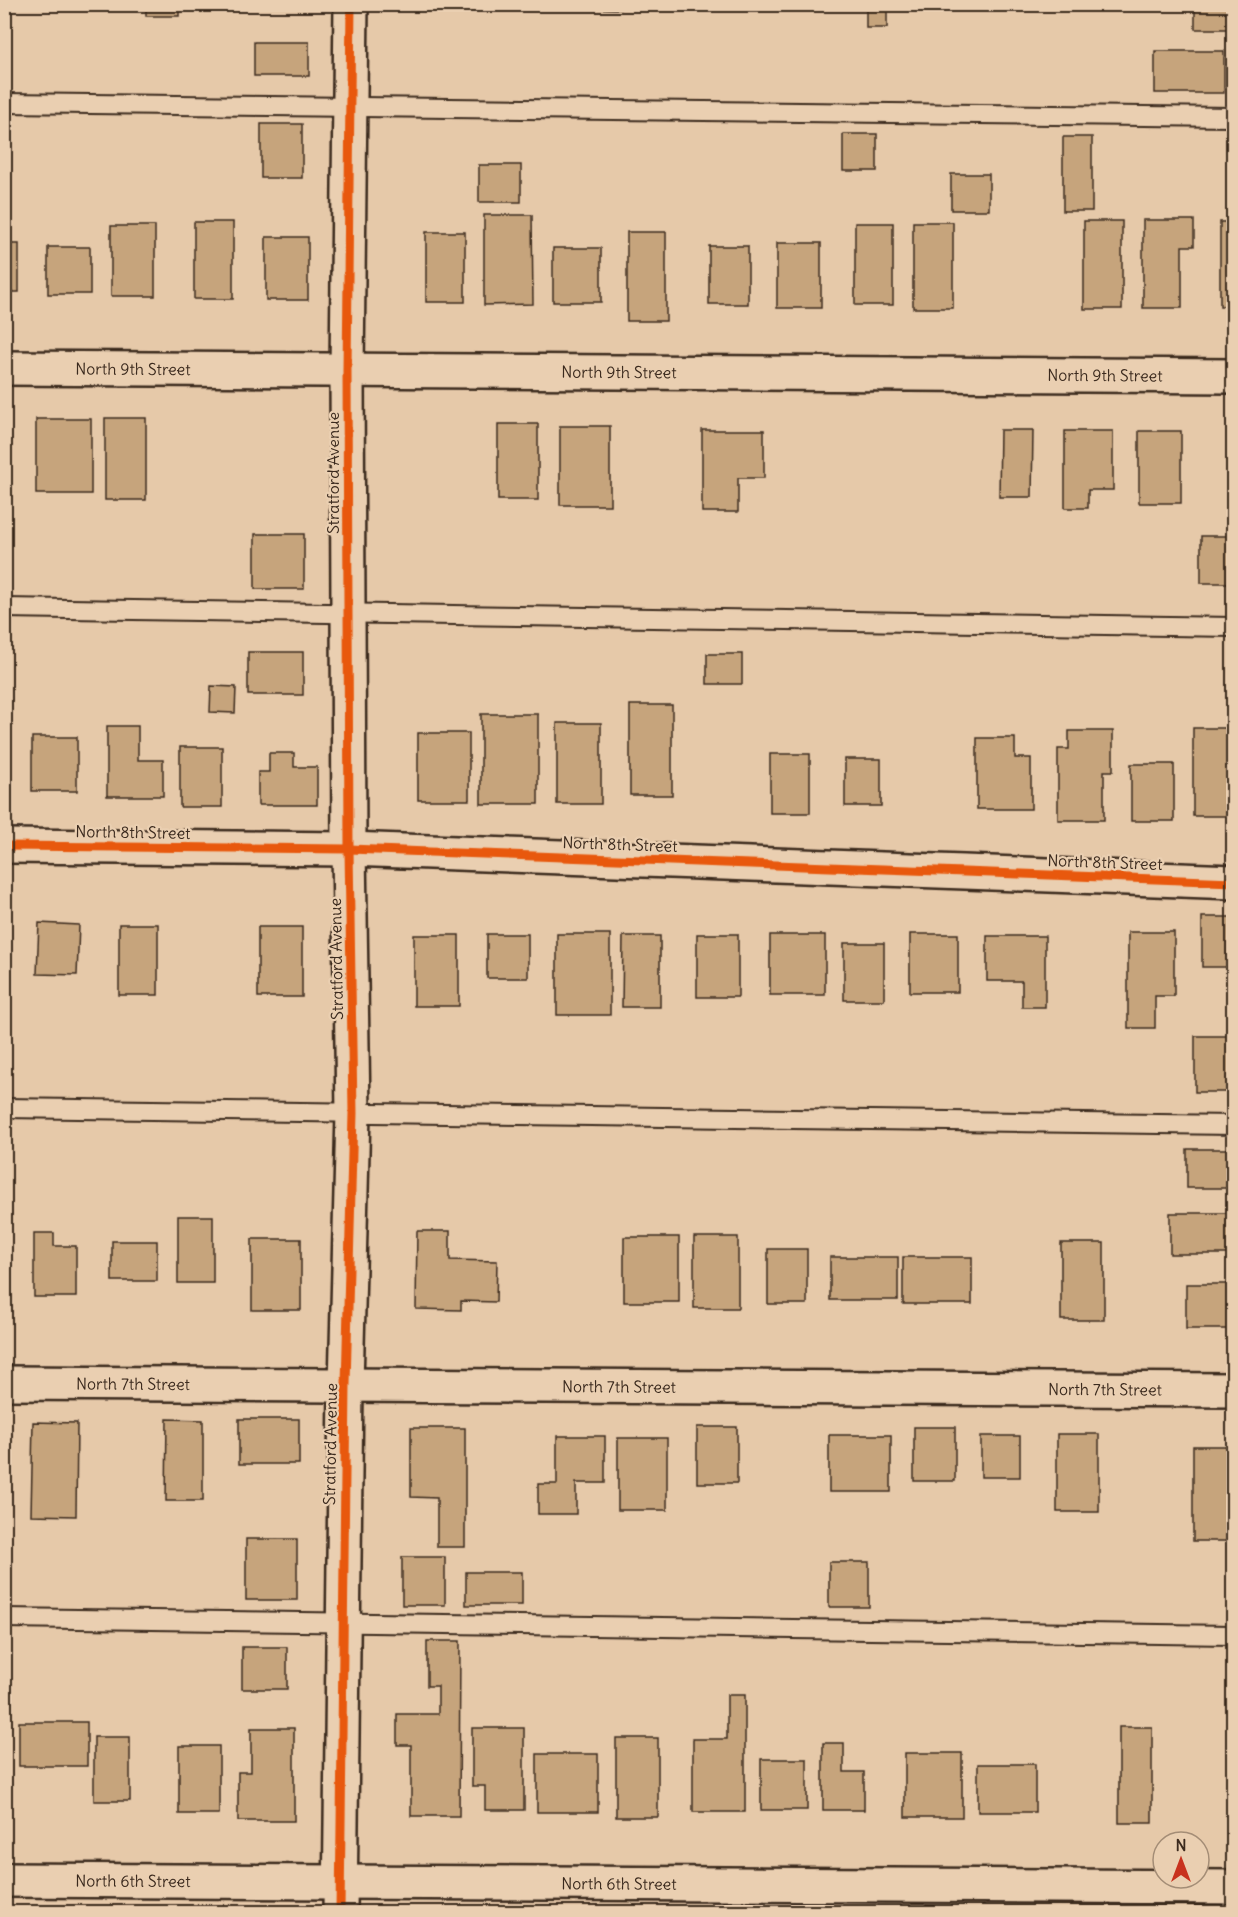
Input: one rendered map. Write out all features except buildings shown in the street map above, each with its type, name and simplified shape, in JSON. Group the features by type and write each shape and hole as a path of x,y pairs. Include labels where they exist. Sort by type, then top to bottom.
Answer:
{"street":[{"name":"Stratford Avenue","path":"340,1897 342,1622 353,1113 349,849 347,370 351,4"},
{"name":"North 9th Street","path":"4,368 1233,376"},
{"name":"North 8th Street","path":"4,846 349,849 1233,882"},
{"name":"North 7th Street","path":"4,1383 1233,1390"},
{"name":"North 6th Street","path":"4,1880 340,1897 1233,1887"}],"lane":[{"path":"4,103 1233,117"},
{"path":"4,608 1233,627"},
{"path":"4,1108 1233,1125"},
{"path":"4,1618 1233,1635"}],"cycle path":[{"path":"340,1912 346,1385 353,1113 349,849 347,370 351,4"},
{"path":"4,846 349,849 1234,882"}]}
